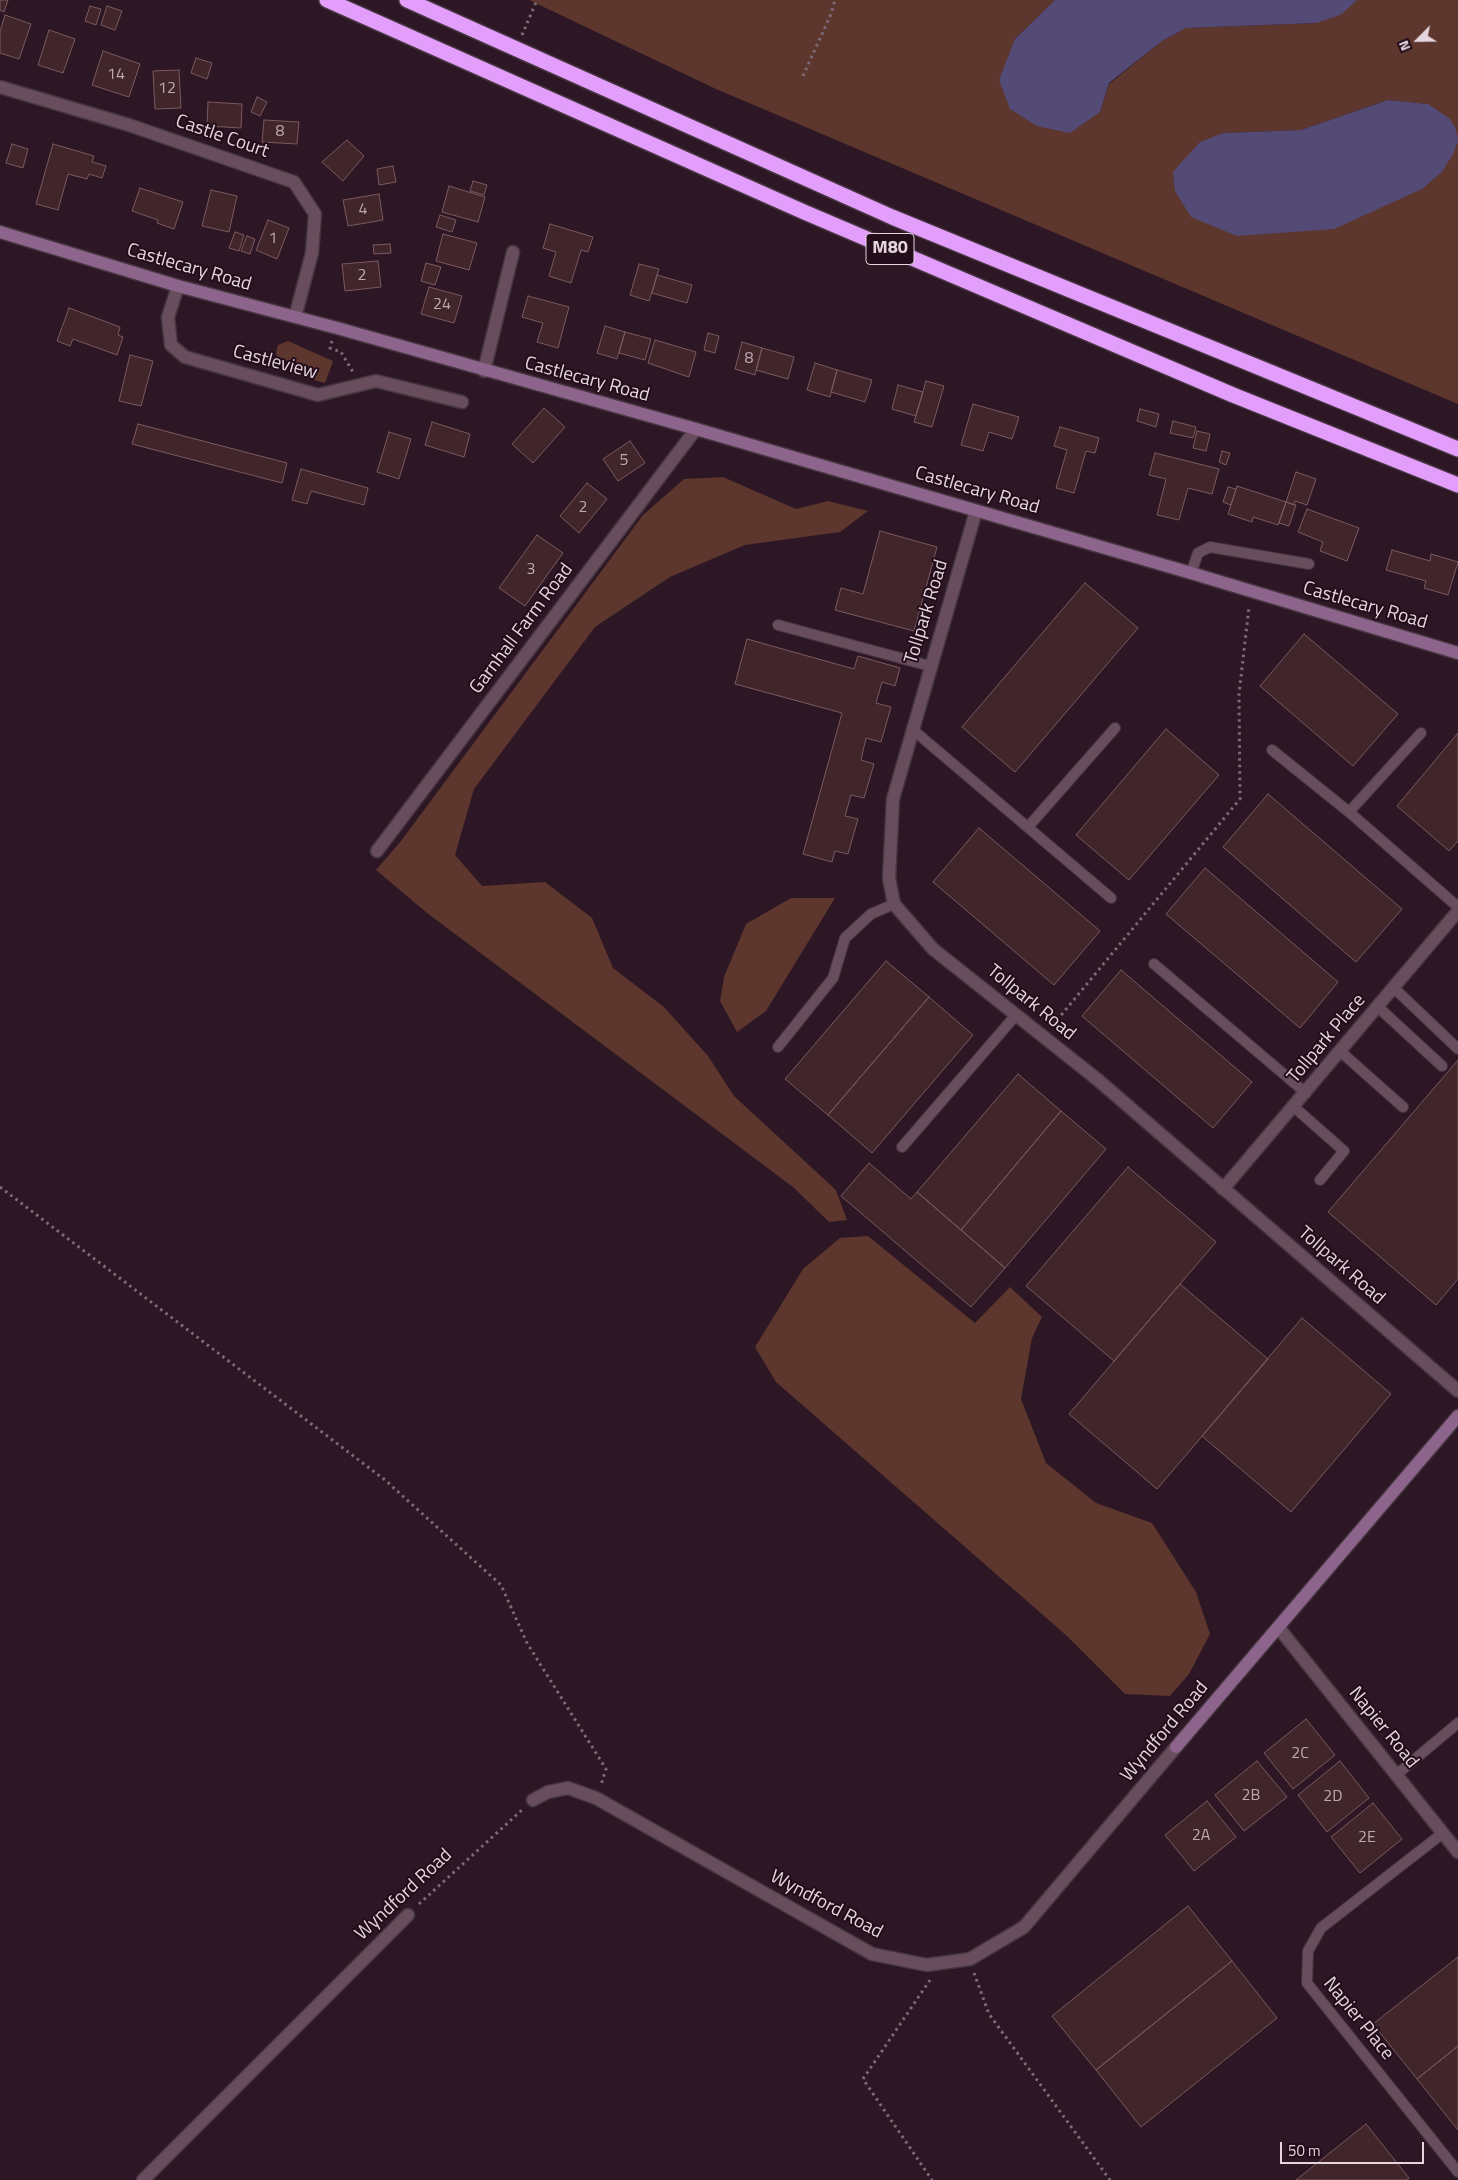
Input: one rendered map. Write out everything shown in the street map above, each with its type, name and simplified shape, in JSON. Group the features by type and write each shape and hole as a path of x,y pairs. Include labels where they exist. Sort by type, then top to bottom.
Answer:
{"highway":[{"name":"M80","path":"327,0 804,212 1233,395 1458,485"},
{"name":"M80","path":"407,0 892,217 1458,449"}],"main road":[{"name":"Castlecary Road","path":"0,232 178,286 696,429 1458,653"},
{"name":"Wyndford Road","path":"1176,1747 1458,1416"}],"street":[{"name":"Castle Court","path":"0,87 129,125 294,182 315,214 312,253 295,317"},
{"path":"484,371 513,252"},
{"name":"Castleview","path":"178,286 168,317 171,345 185,357 318,395 376,381 462,402"},
{"name":"Garnhall Farm Road","path":"377,851 696,429"},
{"name":"Tollpark Road","path":"976,511 893,799 889,878 894,904 933,949 1098,1080 1458,1392"},
{"name":"Tollpark Place","path":"1223,1189 1306,1094 1458,911"},
{"name":"Napier Road","path":"1278,1627 1458,1852"},
{"name":"Wyndford Road","path":"533,1800 548,1792 568,1788 596,1798 872,1954 927,1964 941,1963 970,1959 1024,1926 1176,1747"},
{"name":"Wyndford Road","path":"143,2180 408,1915"}],"lane":[{"path":"1191,573 1198,553 1210,547 1308,564"},
{"path":"778,625 930,666"},
{"path":"1028,827 1115,728"},
{"path":"912,729 1111,898"},
{"path":"1349,812 1421,733"},
{"path":"1272,750 1349,812 1458,907"},
{"path":"778,1047 833,978 845,938 871,914 894,904"},
{"path":"1154,964 1306,1094"},
{"path":"1394,988 1458,1049"},
{"path":"1378,1007 1442,1066"},
{"path":"902,1147 1016,1015"},
{"path":"1341,1052 1403,1107"},
{"path":"1294,1107 1344,1152 1320,1180"},
{"path":"1396,1775 1458,1723"},
{"name":"Napier Place","path":"1443,1833 1322,1928 1308,1950 1307,1983 1458,2172"}],"path":[{"path":"515,49 537,0"},
{"path":"803,76 831,14 835,0"},
{"path":"331,349 341,352 361,385"},
{"path":"1043,1037 1240,799 1239,694 1251,592"},
{"path":"0,1187 385,1480 502,1585 527,1643 606,1769 596,1798"},
{"name":"Wyndford Road","path":"408,1915 533,1800"},
{"path":"970,1959 989,2014 1110,2180"},
{"path":"932,2180 863,2079 941,1963"}],"shaded area":[{"path":"529,0 1055,0 1015,39 1100,112 1109,84 1162,41 1186,28 1317,23 1357,0 1458,0 1458,404 716,89","holes":["1388,100 1428,104 1173,172 1223,133 1301,130"]},
{"path":"1055,0 1357,0 1342,14 1317,23 1186,28 1162,41 1109,83 1100,112 1070,133 1037,126 1010,109 999,80 1015,39"},
{"path":"1388,100 1428,104 1449,118 1456,129 1458,141 1453,154 1442,172 1422,189 1334,229 1237,236 1191,217 1175,191 1173,172 1200,142 1223,133 1301,130"},
{"path":"288,341 333,361 325,383 292,374 297,362 278,360 276,353 278,345"},
{"path":"723,477 796,509 828,501 868,511 840,532 745,545 670,577 595,627 474,789 455,855 482,886 545,882 592,918 613,968 664,1007 708,1056 734,1096 836,1190 847,1220 829,1222 793,1187 427,913 376,870 401,841 643,515 684,479"},
{"path":"791,898 835,898 766,1011 737,1032 720,1001 724,977 746,924"},
{"path":"868,1236 975,1323 1010,1287 1042,1317 1032,1338 1021,1399 1046,1463 1096,1503 1152,1523 1196,1592 1210,1634 1189,1674 1170,1696 1125,1694 1067,1636 776,1382 755,1347 803,1269 840,1238"}],"building":[{"path":"0,0 8,0 4,12 0,10"},
{"path":"90,6 101,9 96,25 85,21"},
{"path":"107,6 122,11 115,30 101,25"},
{"path":"5,15 31,24 19,59 0,53 0,32"},
{"path":"49,30 75,39 63,73 38,65"},
{"path":"103,51 140,64 129,97 92,85"},
{"path":"196,58 212,63 207,79 191,73"},
{"path":"179,70 181,108 155,109 153,71"},
{"path":"257,97 267,102 260,116 251,112"},
{"path":"208,102 242,104 241,128 207,126"},
{"path":"264,120 299,122 297,144 262,142"},
{"path":"347,140 364,156 343,181 322,162"},
{"path":"12,144 28,149 23,168 6,163"},
{"path":"53,144 94,156 92,162 106,166 102,178 89,174 87,179 68,174 58,210 36,204"},
{"path":"393,166 396,182 379,185 377,169"},
{"path":"473,181 487,185 484,195 470,191"},
{"path":"449,186 485,197 478,222 442,212"},
{"path":"140,188 183,202 174,229 157,223 158,220 132,211"},
{"path":"211,190 237,196 229,232 202,226"},
{"path":"379,194 383,220 348,226 343,200"},
{"path":"440,215 456,220 452,232 436,227"},
{"path":"268,220 289,228 277,259 256,250"},
{"path":"550,224 593,237 588,252 581,250 571,283 549,276 556,252 543,248"},
{"path":"235,232 244,235 239,251 229,248"},
{"path":"443,234 477,243 469,270 436,261"},
{"path":"247,236 255,239 250,254 241,251"},
{"path":"390,244 391,253 374,254 373,245"},
{"path":"378,261 381,287 345,291 342,264"},
{"path":"426,263 441,267 435,285 421,281"},
{"path":"639,264 659,269 649,301 630,295"},
{"path":"657,275 692,285 687,303 652,293"},
{"path":"429,287 462,296 454,323 421,314"},
{"path":"528,296 569,307 558,348 537,342 543,323 522,317"},
{"path":"69,308 120,327 118,335 123,337 117,355 73,339 70,346 57,341"},
{"path":"605,326 625,332 617,359 597,353"},
{"path":"625,332 651,339 645,360 619,353"},
{"path":"708,333 719,336 715,353 704,350"},
{"path":"655,340 696,352 689,377 648,363"},
{"path":"742,342 762,348 755,375 735,369"},
{"path":"762,348 794,357 788,379 756,370"},
{"path":"130,355 153,361 141,406 119,401"},
{"path":"815,363 837,370 830,397 807,390"},
{"path":"837,370 872,380 865,402 831,392"},
{"path":"926,381 944,386 932,427 914,422"},
{"path":"898,385 923,392 916,416 892,409"},
{"path":"973,404 1019,417 1012,439 989,432 983,451 961,445"},
{"path":"544,408 565,427 533,463 512,444"},
{"path":"1140,409 1159,414 1156,427 1137,421"},
{"path":"1173,421 1196,427 1193,438 1170,433"},
{"path":"432,422 470,434 464,457 425,445"},
{"path":"138,424 287,463 282,483 132,444"},
{"path":"1060,427 1099,438 1095,453 1086,451 1074,493 1056,488 1067,450 1054,446"},
{"path":"1197,431 1210,434 1206,451 1193,448"},
{"path":"389,432 411,439 399,479 377,472"},
{"path":"630,441 645,463 618,481 603,459"},
{"path":"1222,451 1230,453 1226,465 1219,462"},
{"path":"1155,453 1219,469 1212,494 1188,488 1179,520 1157,515 1166,479 1149,475"},
{"path":"301,469 368,488 364,505 311,491 307,504 292,500"},
{"path":"1296,472 1316,479 1307,505 1295,501 1294,505 1286,502"},
{"path":"587,483 607,499 579,533 560,516"},
{"path":"1237,486 1286,502 1278,525 1253,517 1252,522 1228,514"},
{"path":"1228,487 1236,489 1231,505 1223,502"},
{"path":"1286,502 1296,505 1289,526 1279,523"},
{"path":"1307,509 1359,528 1347,561 1320,551 1323,542 1298,532"},
{"path":"880,531 937,547 914,631 835,610 841,588 863,594"},
{"path":"537,535 563,553 525,606 499,588"},
{"path":"1392,550 1430,561 1431,554 1458,562 1448,595 1424,588 1426,581 1386,570"},
{"path":"1085,583 1138,628 1015,772 962,727"},
{"path":"1304,634 1398,714 1353,766 1260,686"},
{"path":"747,639 854,669 858,656 900,668 895,686 882,682 876,703 891,707 881,742 866,738 861,760 874,764 864,798 851,795 845,816 858,819 848,854 835,851 832,862 803,854 842,713 735,684"},
{"path":"1166,729 1219,775 1129,880 1076,835"},
{"path":"1458,733 1458,841 1449,851 1397,806"},
{"path":"1268,794 1402,909 1356,962 1223,847"},
{"path":"979,828 1100,931 1054,985 933,882"},
{"path":"1205,868 1338,982 1300,1028 1166,914"},
{"path":"886,961 929,997 828,1115 785,1079"},
{"path":"1121,970 1252,1082 1213,1128 1082,1016"},
{"path":"929,997 973,1035 872,1153 828,1115"},
{"path":"1458,1060 1458,1279 1436,1305 1328,1212"},
{"path":"1018,1074 1061,1111 961,1230 917,1192"},
{"path":"1061,1111 1106,1149 1005,1268 961,1230"},
{"path":"869,1163 911,1199 917,1192 1005,1268 971,1307 841,1196"},
{"path":"1128,1167 1216,1242 1114,1361 1026,1286"},
{"path":"1180,1284 1268,1359 1157,1489 1069,1414"},
{"path":"1302,1318 1391,1394 1291,1512 1202,1436"},
{"path":"1306,1719 1335,1755 1293,1789 1264,1753"},
{"path":"1257,1761 1287,1797 1244,1831 1215,1795"},
{"path":"1340,1761 1369,1798 1327,1832 1298,1795"},
{"path":"1207,1801 1236,1837 1194,1871 1165,1835"},
{"path":"1373,1803 1402,1839 1360,1873 1331,1837"},
{"path":"1188,1906 1232,1961 1096,2070 1052,2016"},
{"path":"1458,1957 1458,2046 1417,2079 1373,2024"},
{"path":"1232,1961 1277,2018 1141,2127 1096,2070"},
{"path":"1458,2046 1458,2130 1417,2079"},
{"path":"1366,2124 1409,2178 1406,2180 1296,2180"}]}
